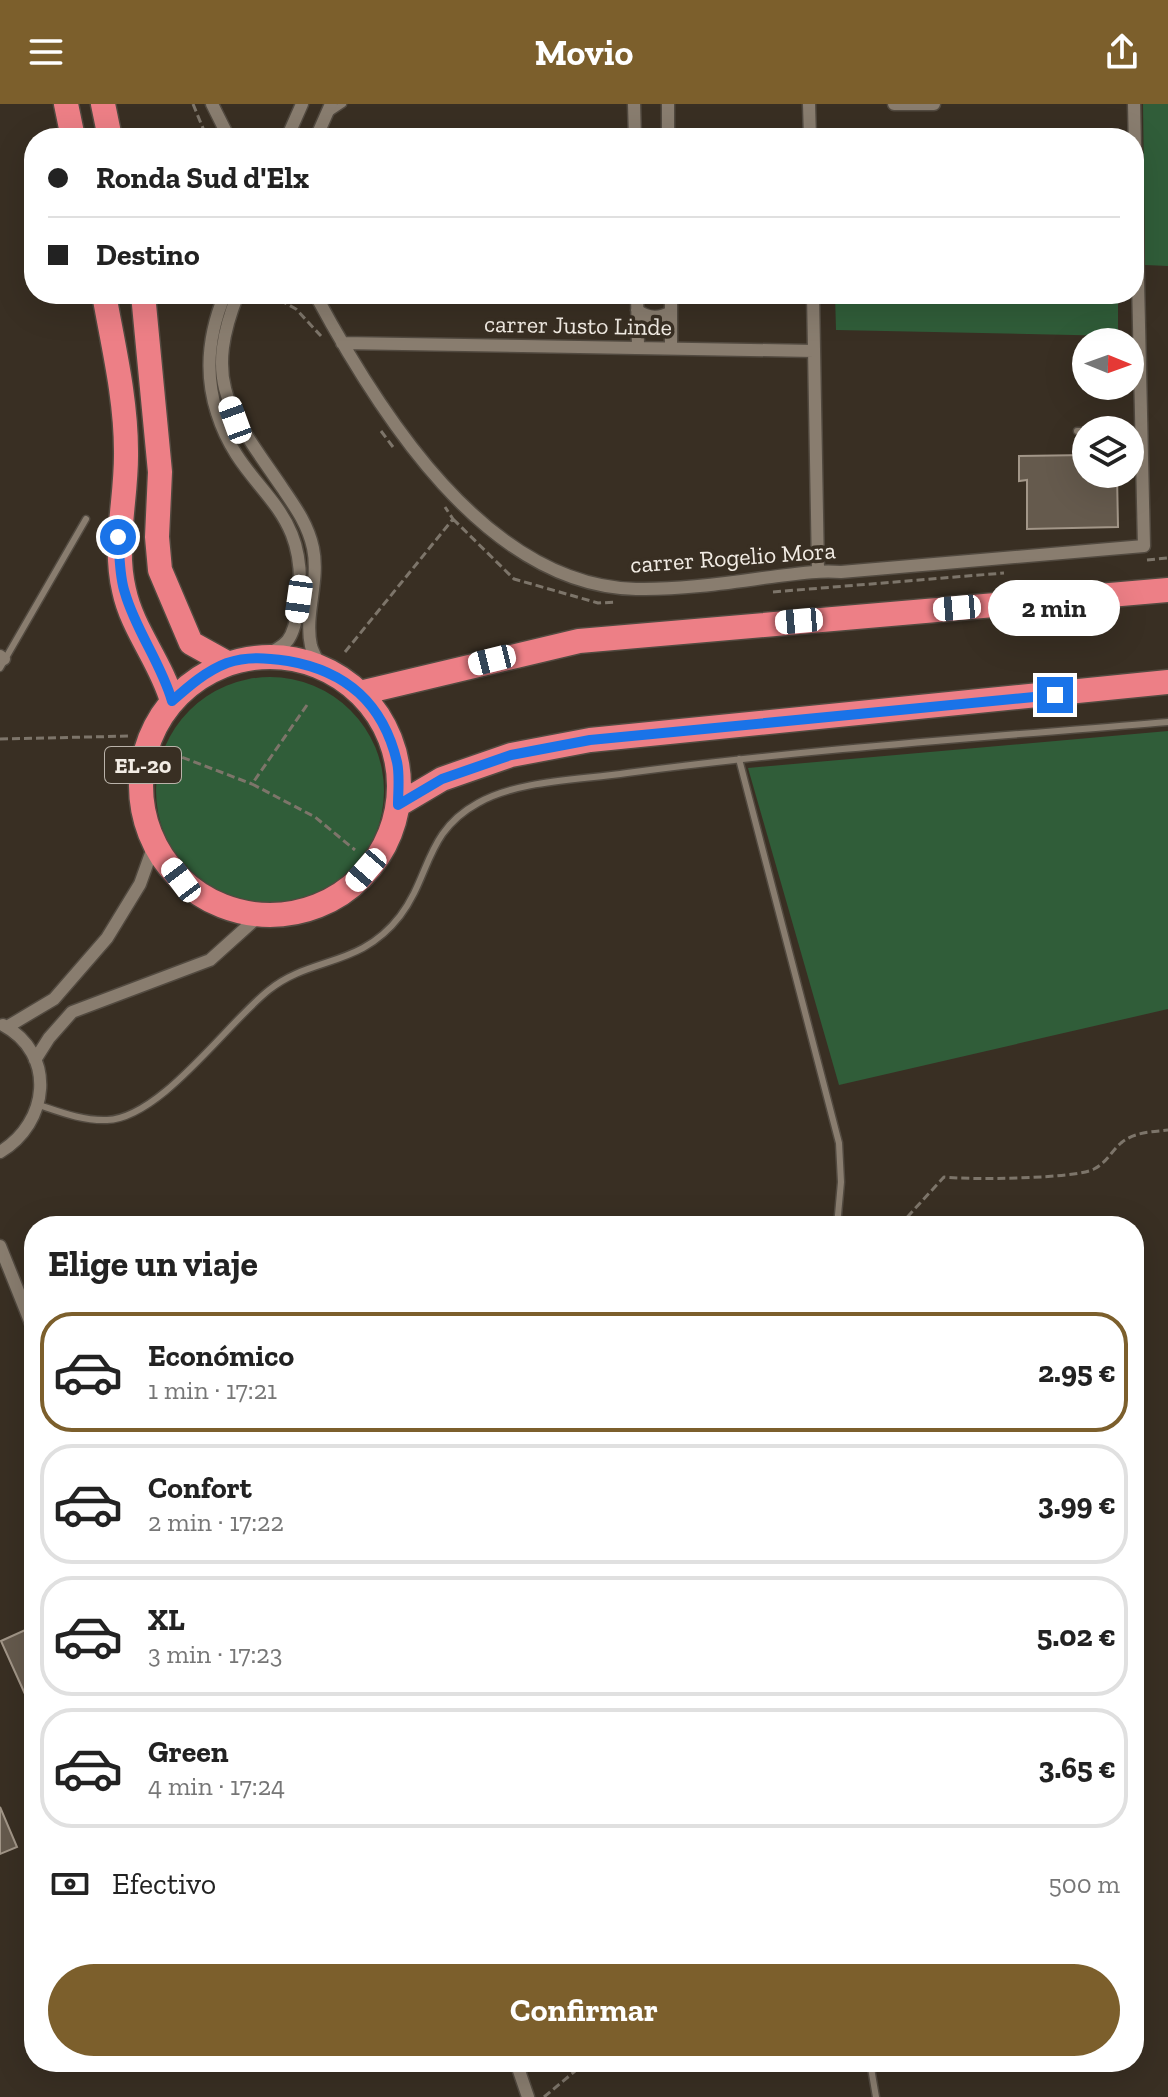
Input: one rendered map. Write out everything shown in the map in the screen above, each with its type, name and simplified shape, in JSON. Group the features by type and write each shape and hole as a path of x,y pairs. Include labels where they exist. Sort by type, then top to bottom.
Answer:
{"highway":[{"path":"66,104 71,128"},
{"path":"103,104 108,128"},
{"path":"106,304 117,362 126,447 126,491 118,537 124,591 142,635 165,676 172,701"},
{"path":"144,304 160,472 157,537 160,570 191,643 227,663"},
{"path":"360,693 579,641 1168,590"},
{"name":"EL-20","path":"260,657 329,671 360,693 384,725 398,764 398,805 382,851 350,888 307,911 259,916 217,905 181,880 154,845 142,809 141,770 151,733 172,701 197,679 227,663 260,657"},
{"path":"398,805 442,779 469,769 511,755 590,740 1168,682"}],"street":[{"path":"212,104 224,128"},
{"path":"634,104 635,128"},
{"path":"668,104 668,128"},
{"path":"809,104 810,128"},
{"path":"894,104 934,104"},
{"path":"1134,104 1134,128"},
{"path":"291,128 301,106"},
{"path":"222,304 212,332 209,358 217,413 229,442 287,521 300,557 302,581 291,638 282,648 260,657"},
{"path":"235,304 222,341 224,389 235,420 301,514 308,532 316,572 311,645 321,668"},
{"name":"carrer Rogelio Mora","path":"321,304 393,425 453,492 507,543 575,580 635,589 760,579 818,570 841,572 1144,546 1140,488"},
{"path":"637,304 638,346"},
{"path":"671,304 671,348"},
{"path":"813,304 818,570"},
{"path":"1135,304 1136,416"},
{"path":"637,310 644,316 656,318 671,312"},
{"name":"carrer Justo Linde","path":"342,343 814,351"},
{"path":"0,1152 15,1143 30,1126 39,1105 40,1082 35,1060 24,1042 4,1026 54,999 107,938 140,884 154,845"},
{"path":"35,1060 72,1012 210,960 259,916"},
{"path":"0,1246 24,1306"},
{"path":"519,2072 528,2097"}],"lane":[{"path":"328,110 343,104"},
{"path":"1,661 86,519"},
{"path":"39,1105 71,1116 109,1120 141,1109 184,1074 269,989 368,947 400,916 433,846 452,820 479,802 512,789 739,759 1168,722"},
{"path":"739,759 839,1143 841,1182 838,1216"},
{"path":"872,2072 876,2097"}],"path":[{"path":"193,104 203,128"},
{"path":"287,304 296,309 324,339"},
{"path":"379,428 397,452"},
{"path":"345,652 453,519 443,504"},
{"path":"252,784 307,705"},
{"path":"0,739 132,736"},
{"path":"171,753 252,784 315,817 355,850"},
{"path":"908,1216 944,1177 977,1180 1091,1171 1108,1159 1122,1141 1139,1133 1168,1130"},
{"path":"544,2097 574,2072"}],"green space":[{"path":"1143,104 1168,104 1168,266 1145,265"},
{"path":"835,304 1118,304 1118,328 1072,328 1072,335 836,330"},
{"path":"270,677 314,685 351,710 376,747 384,791 376,835 351,872 314,897 270,905 226,897 189,872 164,835 156,791 164,747 189,710 226,685"},
{"path":"1168,731 1168,1009 839,1085 748,768"}],"building":[{"path":"1072,455 1072,488 1117,488 1118,527 1027,529 1027,480 1019,481 1019,456"},
{"path":"24,1631 24,1692 1,1641"},
{"path":"0,1807 17,1847 0,1854"}],"route":[{"path":"118,537 124,591 142,635 165,676 172,701 197,679 227,663 260,657 329,671 360,693 384,725 398,764 398,805 442,779 511,755 590,740 1055,695"}]}
